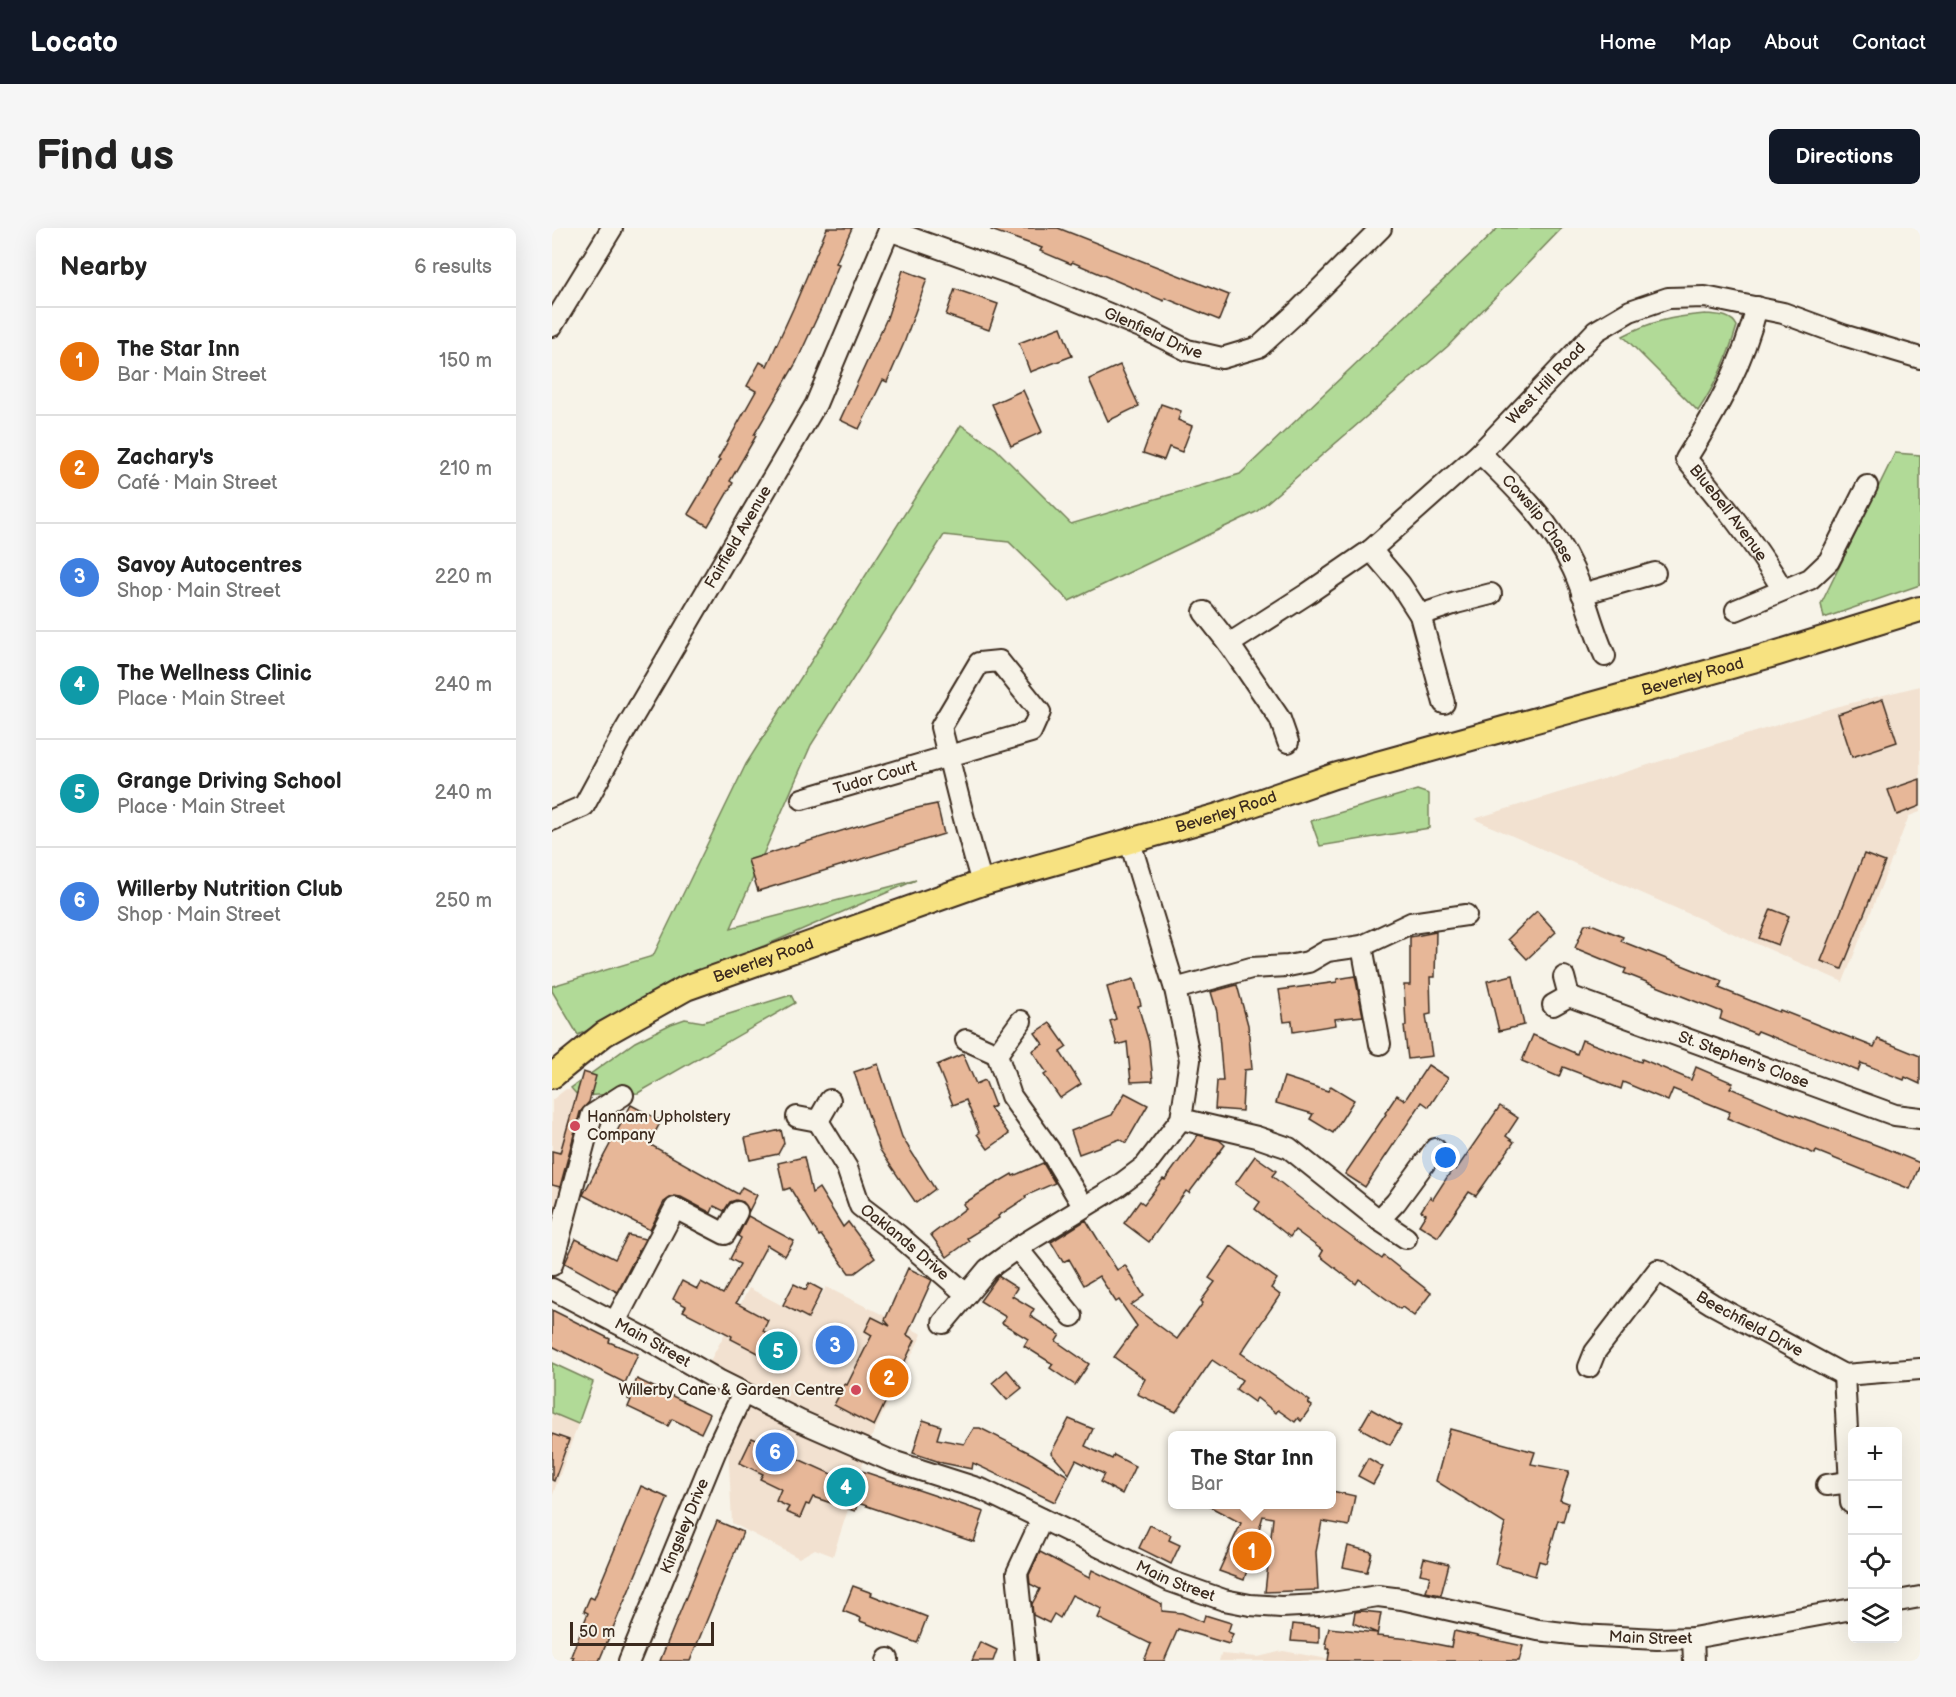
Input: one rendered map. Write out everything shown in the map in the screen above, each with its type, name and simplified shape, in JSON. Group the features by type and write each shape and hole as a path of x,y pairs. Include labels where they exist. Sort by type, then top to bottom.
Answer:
{"main road":[{"name":"Beverley Road","path":"553,1074 604,1034 686,988 982,883 1218,816 1334,776 1771,656 1920,609"}],"street":[{"path":"552,326 612,228"},
{"name":"Glenfield Drive","path":"889,229 1020,277 1143,328 1186,350 1222,358 1259,347 1294,315 1377,229"},
{"name":"Fairfield Avenue","path":"552,820 584,806 630,722 816,404 889,229"},
{"name":"West Hill Road","path":"1229,644 1307,594 1371,549 1480,453 1596,331 1630,311 1668,298 1705,297 1783,313 1843,335 1920,358"},
{"name":"Bluebell Avenue","path":"1757,307 1750,335 1716,412 1686,459 1730,511 1764,558 1782,590"},
{"name":"Cowslip Chase","path":"1480,453 1517,489 1543,519 1562,547 1574,570 1594,632 1605,656"},
{"path":"1736,610 1810,579 1829,561 1867,486"},
{"path":"1371,549 1400,584 1420,615 1444,703"},
{"path":"1582,594 1655,573"},
{"path":"1420,615 1491,594"},
{"path":"1204,612 1229,644 1280,719 1288,742"},
{"name":"Tudor Court","path":"802,800 948,757 1031,732 1040,712 999,661 979,663 940,728 948,757 982,883"},
{"path":"943,1323 988,1269 1083,1206 1118,1187 1145,1166 1181,1119 1190,1060 1175,989 1130,842"},
{"path":"1175,989 1251,968 1288,966 1308,962 1327,951 1362,946 1411,923 1466,915"},
{"path":"1362,946 1380,1044"},
{"name":"St. Stephen's Close","path":"1562,993 1895,1115 1920,1118"},
{"path":"997,1054 1021,1021"},
{"path":"966,1040 997,1054 1011,1096 1049,1149 1083,1206"},
{"path":"552,1265 592,1115 623,1095"},
{"path":"797,1117 818,1121 830,1100"},
{"path":"1181,1119 1257,1137 1289,1148 1379,1220 1406,1238"},
{"name":"Oaklands Drive","path":"818,1121 847,1168 860,1206 898,1235 966,1294"},
{"path":"1379,1220 1396,1202 1435,1149"},
{"path":"615,1322 675,1208 725,1234 737,1212"},
{"path":"1017,1248 1072,1316"},
{"name":"Beechfield Drive","path":"1589,1355 1658,1265 1712,1304 1844,1375"},
{"name":"Main Street","path":"552,1289 742,1393 867,1451 982,1490 1170,1581 1203,1594 1250,1605 1281,1607 1319,1605 1377,1596 1402,1599 1538,1630 1620,1638 1693,1638 1848,1610"},
{"path":"1850,1481 1844,1375 1920,1369"},
{"name":"Kingsley Drive","path":"629,1661 716,1450 742,1393"},
{"path":"1827,1485 1848,1482"},
{"path":"1026,1661 1017,1573 1042,1519"},
{"path":"1902,1600 1920,1597"},
{"path":"1693,1638 1694,1661"}],"shaded area":[{"path":"1920,686 1920,812 1909,816 1843,982 1474,819 1835,707"},
{"path":"566,1089 589,1091 552,1237 552,1100"},
{"path":"826,1287 922,1334 871,1438 833,1556 815,1549 799,1558 732,1523 728,1444 735,1395 709,1363 749,1288 808,1319"},
{"path":"552,1363 593,1382 552,1497"},
{"path":"1283,1651 1340,1661 1219,1661 1221,1654 1258,1657"}],"green space":[{"path":"1498,228 1562,228 1448,346 1256,512 1069,601 1009,542 944,535 811,745 731,928 916,880 704,972 578,1035 552,991 552,986 653,956 746,764 961,425 996,449 1071,524 1240,474"},
{"path":"1705,314 1727,317 1737,326 1721,370 1698,411 1623,336 1662,320"},
{"path":"1895,453 1920,455 1920,585 1824,618 1821,604"},
{"path":"1417,790 1429,794 1429,828 1320,846 1311,821"},
{"path":"791,995 795,1003 638,1093 578,1096 571,1088 635,1042 671,1024 685,1019 703,1022"},
{"path":"552,1363 593,1382 578,1424 552,1413"}],"building":[{"path":"827,228 852,228 836,263 839,264 821,309 796,363 754,435 756,436 730,481 733,483 708,526 688,514 720,460 718,459 756,391 747,386 760,362 767,366"},
{"path":"991,228 1058,228 1229,295 1219,320 1165,298 1164,301 1072,262 1071,264 1040,251 1042,248 991,230"},
{"path":"903,270 927,279 887,382 883,380 859,429 840,420 887,318"},
{"path":"955,289 998,304 989,330 946,315"},
{"path":"1061,327 1072,356 1030,372 1019,343"},
{"path":"1120,365 1139,406 1108,421 1089,379"},
{"path":"1023,390 1042,432 1011,446 992,404"},
{"path":"1161,404 1181,411 1178,420 1192,426 1182,452 1169,447 1164,460 1143,453"},
{"path":"1883,699 1897,742 1852,757 1838,714"},
{"path":"1920,779 1920,806 1897,815 1888,790"},
{"path":"937,804 944,834 758,891 748,860 912,809"},
{"path":"1864,854 1885,862 1842,969 1821,961"},
{"path":"1771,909 1789,916 1778,945 1759,938"},
{"path":"1537,911 1556,932 1527,959 1508,939"},
{"path":"1585,924 1591,924 1623,937 1621,941 1722,981 1719,988 1779,1012 1780,1010 1874,1047 1878,1039 1920,1056 1920,1084 1861,1063 1858,1071 1758,1031 1756,1034 1720,1019 1722,1012 1624,973 1626,969 1575,948"},
{"path":"1436,932 1435,977 1430,977 1431,1014 1426,1015 1432,1056 1408,1059 1404,1026 1406,1026 1404,985 1410,985 1410,937"},
{"path":"1513,975 1524,1025 1499,1031 1487,981"},
{"path":"1355,976 1363,1016 1335,1019 1336,1025 1293,1032 1292,1021 1284,1022 1279,990 1337,982 1337,979"},
{"path":"1134,979 1141,1005 1138,1006 1149,1042 1153,1081 1131,1082 1127,1042 1117,1045 1110,1021 1116,1019 1107,987"},
{"path":"1237,985 1248,1025 1252,1069 1244,1070 1242,1111 1215,1109 1217,1081 1223,1081 1217,1012 1211,992"},
{"path":"1050,1023 1067,1047 1060,1052 1081,1084 1060,1098 1044,1075 1047,1073 1032,1051 1043,1044 1035,1033"},
{"path":"1533,1035 1577,1054 1582,1040 1641,1062 1642,1059 1691,1080 1696,1067 1733,1083 1730,1088 1789,1113 1884,1148 1920,1163 1920,1165 1910,1189 1727,1118 1730,1112 1673,1089 1668,1101 1623,1082 1621,1089 1563,1067 1559,1077 1522,1061"},
{"path":"963,1054 976,1084 985,1080 995,1106 990,1108 1009,1134 988,1149 977,1134 979,1132 966,1100 953,1105 937,1065"},
{"path":"878,1064 902,1137 935,1189 916,1203 880,1150 854,1072"},
{"path":"1428,1065 1448,1078 1429,1107 1422,1102 1365,1187 1345,1174 1397,1095 1405,1100"},
{"name":"Hannam Upholstery Company","path":"583,1072 596,1076 589,1102 580,1112 560,1187 552,1185 552,1151 560,1153"},
{"path":"1284,1077 1328,1091 1331,1086 1354,1100 1333,1133 1310,1119 1313,1114 1276,1103"},
{"path":"1125,1093 1148,1105 1126,1143 1120,1139 1079,1154 1071,1131 1112,1115"},
{"path":"631,1105 661,1121 649,1144 738,1194 742,1187 757,1195 749,1211 743,1202 736,1200 730,1202 724,1211 714,1206 711,1213 681,1197 674,1196 664,1202 650,1230 583,1195"},
{"path":"1500,1106 1518,1118 1506,1136 1514,1142 1476,1196 1469,1192 1438,1237 1419,1225 1426,1214 1421,1211 1430,1197 1433,1199 1453,1168 1456,1170"},
{"path":"781,1130 784,1143 778,1154 750,1160 745,1138"},
{"path":"1198,1135 1219,1140 1225,1145 1189,1193 1186,1191 1149,1242 1124,1223 1140,1201 1144,1204 1163,1179 1165,1180"},
{"path":"1255,1156 1276,1171 1272,1176 1324,1217 1382,1259 1384,1256 1431,1293 1414,1316 1402,1307 1400,1309 1359,1279 1356,1284 1320,1256 1323,1251 1295,1230 1290,1237 1255,1209 1260,1202 1235,1184"},
{"path":"804,1157 812,1193 819,1188 843,1227 848,1222 875,1258 855,1273 849,1273 821,1235 819,1236 790,1188 784,1190 778,1163"},
{"path":"1043,1163 1055,1183 1025,1196 1026,1198 998,1216 999,1218 967,1238 969,1241 947,1257 931,1235 966,1208 963,1204 1012,1174 1013,1176"},
{"path":"748,1216 794,1241 785,1256 767,1245 736,1303 768,1320 763,1331 797,1349 787,1368 683,1311 686,1306 673,1299 682,1281 697,1289 701,1282 723,1294 740,1264 730,1259 741,1238 738,1236"},
{"path":"1086,1220 1117,1270 1125,1265 1144,1296 1131,1305 1177,1339 1203,1303 1201,1301 1215,1282 1209,1278 1231,1246 1277,1279 1271,1288 1280,1295 1241,1353 1310,1401 1308,1403 1312,1406 1301,1421 1298,1418 1295,1422 1278,1410 1276,1413 1257,1398 1254,1402 1236,1389 1242,1380 1212,1360 1176,1412 1137,1394 1145,1379 1114,1357 1137,1326 1119,1300 1116,1302 1099,1276 1084,1285 1069,1259 1063,1262 1051,1242"},
{"path":"628,1235 645,1239 617,1292 565,1263 576,1239 615,1259"},
{"path":"908,1268 932,1280 907,1335 915,1340 874,1426 834,1405 845,1384 847,1385 872,1335 865,1331 872,1317 890,1326 885,1320"},
{"path":"998,1276 1017,1288 1012,1296 1034,1309 1030,1316 1060,1335 1056,1341 1089,1364 1075,1385 1050,1368 1053,1364 1024,1346 1028,1339 1002,1323 1006,1317 980,1301"},
{"path":"809,1283 822,1290 808,1318 783,1305 794,1284 806,1290"},
{"path":"552,1310 610,1339 609,1342 638,1354 625,1383 552,1346"},
{"path":"1007,1370 1022,1388 1007,1400 992,1383"},
{"path":"637,1379 710,1414 701,1433 672,1419 668,1426 628,1407 631,1400 628,1399"},
{"path":"1371,1409 1401,1426 1390,1445 1360,1428"},
{"path":"1069,1419 1093,1429 1085,1446 1112,1459 1114,1455 1135,1466 1122,1494 1100,1482 1104,1474 1076,1460 1069,1474 1051,1453"},
{"path":"923,1420 941,1426 937,1439 964,1444 974,1428 980,1428 1032,1454 1068,1476 1055,1502 973,1463 972,1469 913,1453"},
{"path":"1450,1429 1535,1452 1531,1464 1569,1471 1560,1500 1568,1503 1563,1522 1558,1520 1546,1563 1539,1561 1535,1576 1495,1564 1505,1524 1436,1481"},
{"path":"552,1434 569,1440 554,1481 552,1480"},
{"path":"752,1438 840,1478 844,1465 984,1512 974,1542 858,1503 855,1511 813,1497 809,1505 806,1504 800,1518 786,1512 789,1507 776,1501 781,1489 760,1479 763,1474 740,1463"},
{"path":"1368,1458 1383,1467 1373,1484 1358,1476"},
{"path":"641,1486 668,1498 599,1661 572,1661 574,1657 571,1656 588,1613 584,1611 590,1597 594,1599"},
{"path":"1336,1492 1355,1496 1349,1526 1322,1521 1316,1552 1318,1590 1265,1592 1273,1518 1263,1516 1244,1580 1219,1571 1241,1523 1214,1509 1336,1509"},
{"path":"717,1521 743,1532 690,1661 660,1661"},
{"path":"1150,1525 1171,1535 1169,1540 1180,1545 1171,1564 1139,1548"},
{"path":"1348,1546 1372,1552 1367,1572 1343,1567"},
{"path":"1040,1552 1089,1578 1092,1570 1162,1604 1162,1611 1182,1613 1203,1622 1205,1615 1231,1623 1228,1632 1233,1634 1229,1644 1178,1629 1164,1661 1144,1661 1151,1644 1098,1618 1102,1609 1072,1595 1060,1618 1054,1614 1049,1623 1033,1615 1032,1604 1040,1589 1030,1584 1029,1575"},
{"path":"1424,1558 1449,1564 1441,1595 1426,1592 1430,1576 1420,1574"},
{"path":"853,1586 927,1617 917,1643 860,1621 861,1618 843,1611"},
{"path":"1355,1612 1381,1613 1377,1636 1411,1639 1451,1647 1454,1631 1523,1646 1519,1661 1328,1661 1330,1649 1327,1649 1327,1644 1325,1644 1329,1628 1377,1633 1353,1623"},
{"path":"1293,1624 1319,1627 1319,1643 1291,1641"},
{"path":"980,1642 997,1650 993,1661 972,1661"}],"place":[{"name":"Hannam Upholstery Company","path":"575,1126"},
{"name":"Savoy Autocentres","path":"835,1345"},
{"name":"Grange Driving School","path":"778,1351"},
{"name":"Zachary's","path":"889,1378"},
{"name":"Willerby Cane & Garden Centre","path":"856,1390"},
{"name":"Willerby Nutrition Club","path":"775,1452"},
{"name":"The Wellness Clinic","path":"846,1487"},
{"name":"The Star Inn","path":"1252,1551"}]}
